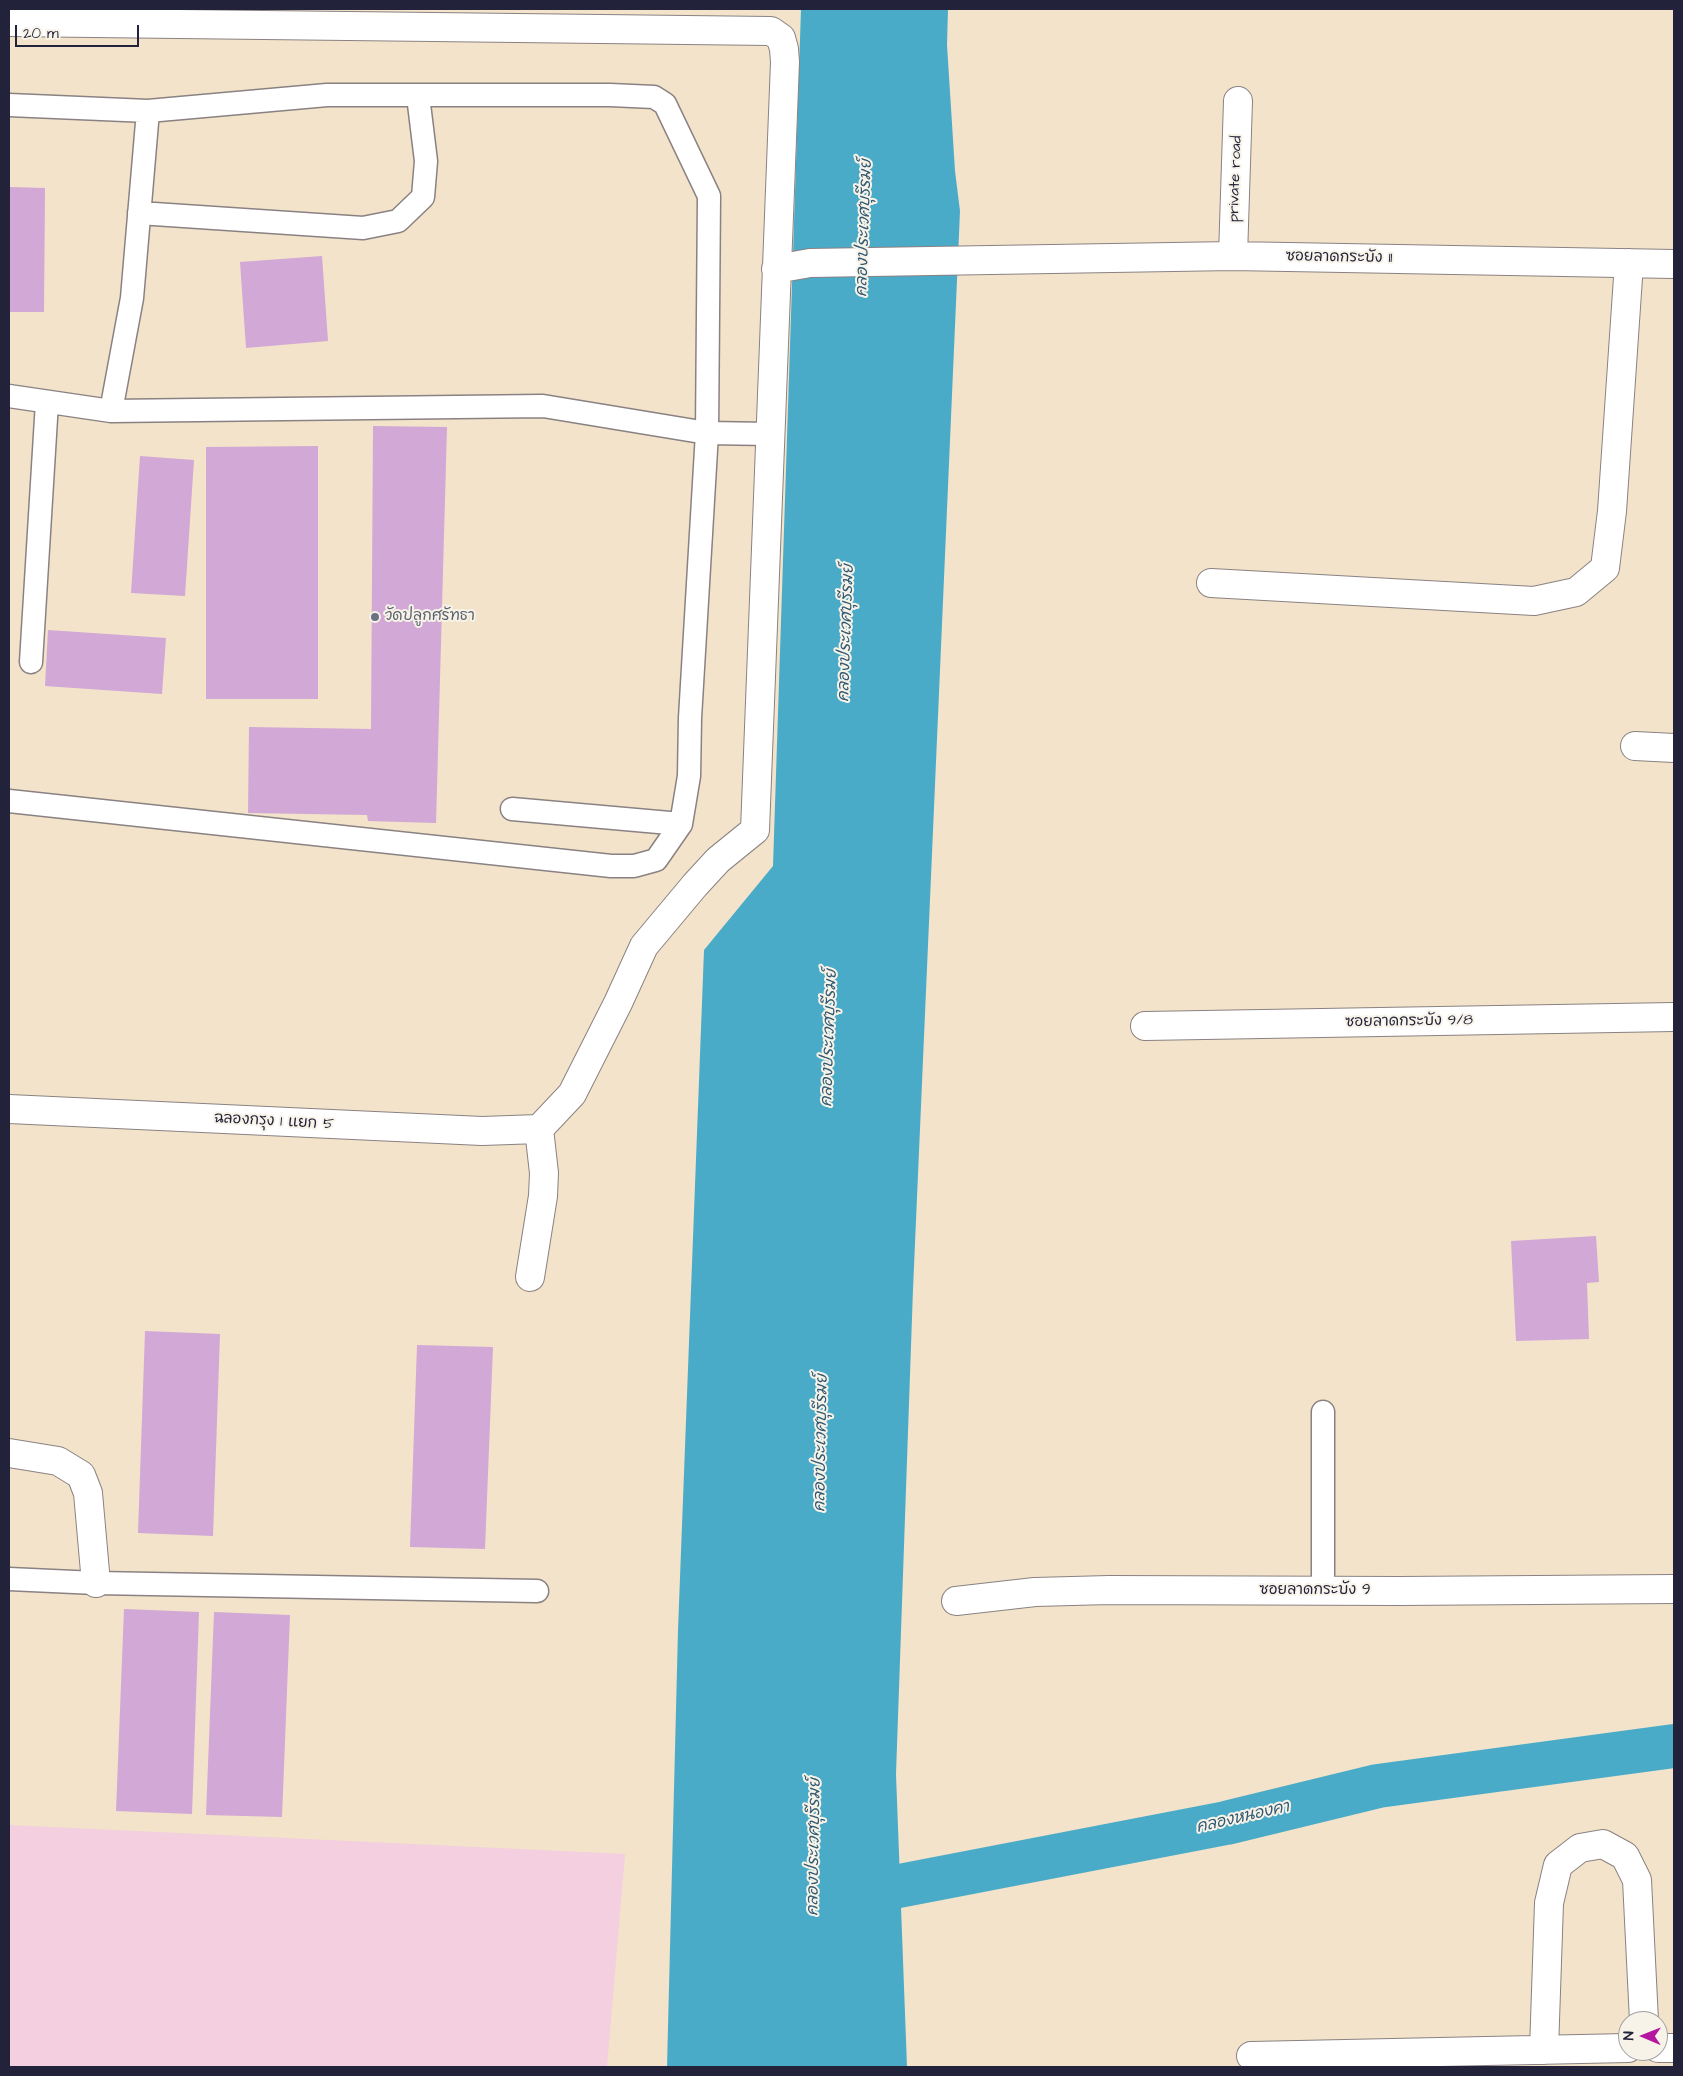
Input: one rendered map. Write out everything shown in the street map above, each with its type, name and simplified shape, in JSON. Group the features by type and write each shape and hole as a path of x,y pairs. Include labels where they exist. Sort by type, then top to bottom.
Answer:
{"street":[{"path":"9,22 771,31 781,38 785,62 755,830 718,860 695,884 644,946 618,1003 572,1094 539,1129 544,1173 530,1276"},
{"name":"private road","path":"1233,256 1238,101"},
{"name":"ซอยลาดกระบัง 11","path":"776,269 810,263 1233,256 1674,264"},
{"path":"1211,583 1534,601 1576,592 1605,568 1612,511 1629,263"},
{"path":"1634,746 1674,748"},
{"name":"ซอยลาดกระบัง 9/8","path":"1144,1026 1674,1017"},
{"name":"ฉลองกรุง 1 แยก 5","path":"9,1110 482,1131 539,1129"},
{"path":"9,1454 58,1461 80,1476 88,1493 96,1583"},
{"name":"ซอยลาดกระบัง 9","path":"956,1602 1035,1592 1674,1589"},
{"path":"1544,2050 1549,1903 1558,1865 1580,1848 1603,1844 1625,1856 1637,1880 1644,2011"},
{"path":"1251,2056 1618,2048"}],"lane":[{"path":"9,105 148,111 327,95 610,95 654,98 665,104 709,196 707,432 691,708 689,776 681,824 656,860 634,866 611,866 9,801"},
{"path":"139,212 363,228 398,221 423,198 426,162 418,96"},
{"path":"111,411 132,298 148,111"},
{"path":"9,396 111,411 543,406 707,432 770,434"},
{"path":"31,662 47,402"},
{"path":"512,809 681,824"},
{"path":"1323,1412 1323,1591"},
{"path":"9,1579 96,1583 537,1591"}],"shaded area":[{"path":"9,1825 625,1854 607,2067 9,2067"}],"water":[{"name":"คลองประเวศบุรีรมย์","path":"801,9 948,9 947,45 955,171 960,211 913,1289 896,1774 907,2067 667,2067 678,1630 704,950 773,866"}],"building":[{"path":"9,187 45,188 44,312 9,312"},
{"path":"322,256 328,341 246,348 240,262"},
{"path":"373,426 447,427 436,823 368,821 367,815 248,813 249,727 371,729"},
{"path":"318,446 318,699 206,699 206,447"},
{"path":"140,456 194,460 185,596 131,593"},
{"path":"48,630 166,638 162,694 45,686"},
{"path":"1596,1236 1599,1282 1587,1283 1589,1339 1516,1341 1511,1241"},
{"path":"145,1331 220,1334 213,1536 138,1533"},
{"path":"417,1345 493,1347 485,1549 410,1547"},
{"path":"124,1609 199,1612 192,1814 116,1811"},
{"path":"214,1612 290,1615 282,1817 206,1815"}],"waterway":[{"name":"คลองหนองคา","path":"842,1897 1226,1823 1378,1786 1674,1746"}],"place":[{"name":"วัดปลูกศรัทธา","path":"375,617"}]}
